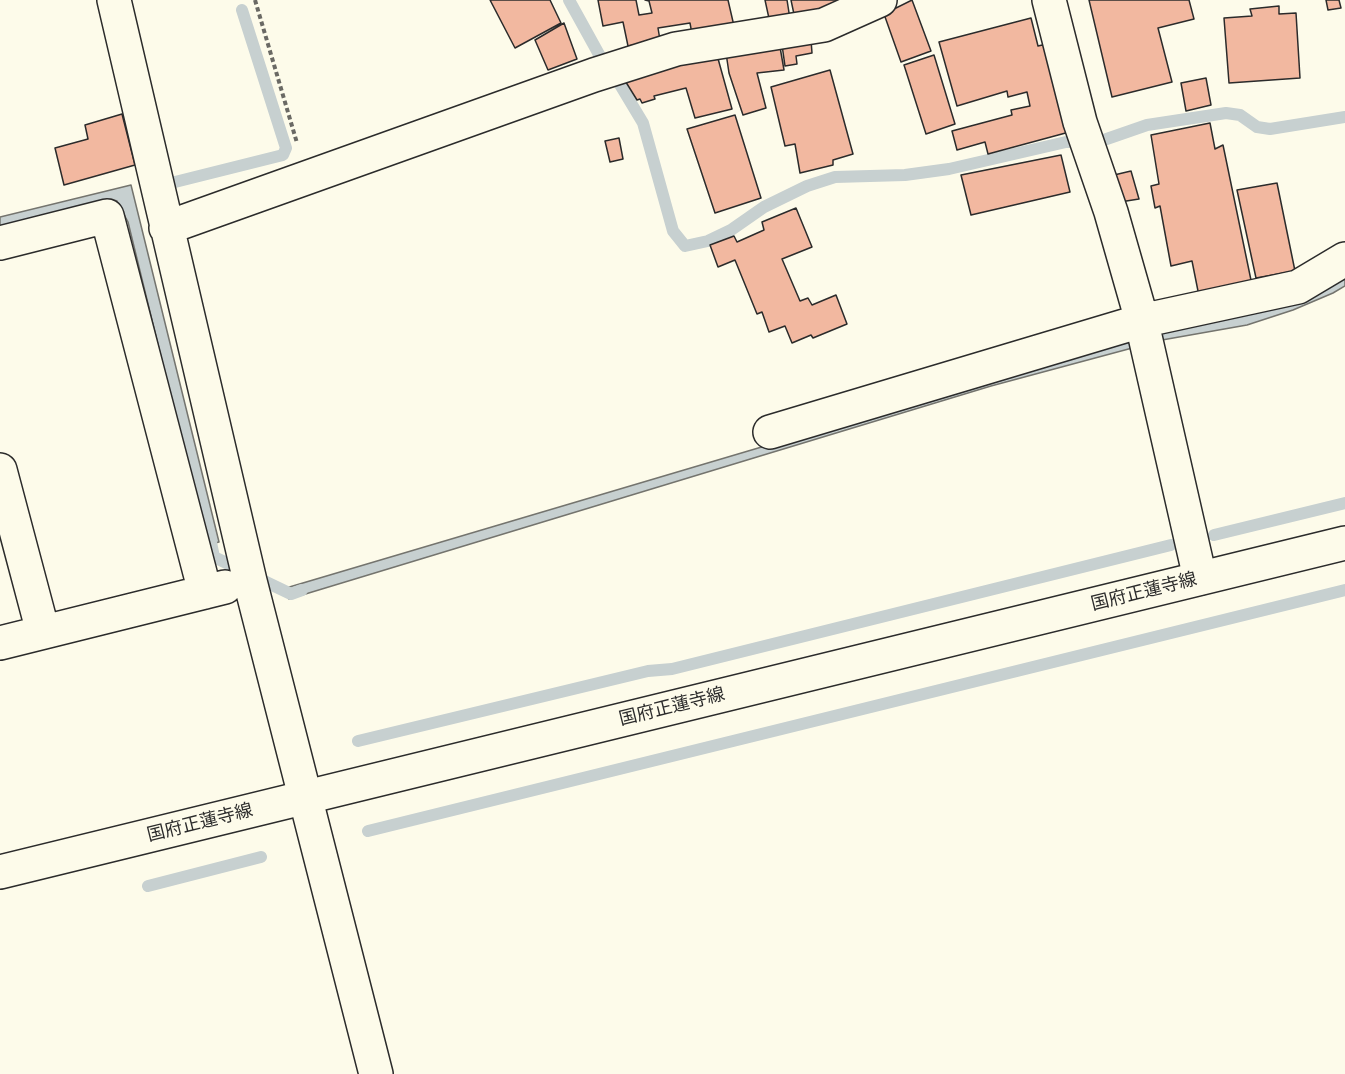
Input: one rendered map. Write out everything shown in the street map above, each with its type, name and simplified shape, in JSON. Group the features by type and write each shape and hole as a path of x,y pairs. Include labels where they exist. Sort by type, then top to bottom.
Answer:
{"street":[{"path":"114,0 250,581 376,1074"},
{"path":"166,228 594,75 666,53 824,25 880,0"},
{"path":"1049,0 1080,122 1111,212 1142,321 1200,578"},
{"path":"0,243 107,216 205,592"},
{"path":"771,432 1142,321 1298,287 1345,259"},
{"path":"0,470 43,632"},
{"name":"国府正蓮寺線","path":"0,872 1345,543"},
{"path":"0,643 250,581"}],"path":[{"path":"255,0 307,178"}],"shaded area":[{"path":"131,185 219,542 207,545 128,222 117,201 111,199 0,226 0,217"},
{"path":"1345,276 1345,286 1333,293 1293,310 1247,325 1162,340 991,386 289,599 286,588 1109,344 1245,315 1289,301"}],"building":[{"path":"490,0 550,0 561,23 515,48"},
{"path":"598,0 636,0 639,15 652,13 649,1 645,0 728,0 734,26 692,34 690,23 658,28 660,40 628,46 623,22 603,26"},
{"path":"765,0 787,0 790,19 770,23"},
{"path":"791,0 836,0 838,7 795,19"},
{"path":"912,0 931,51 901,62 884,14"},
{"path":"1089,0 1189,0 1194,19 1158,28 1172,82 1112,97"},
{"path":"1326,0 1339,0 1341,8 1328,10"},
{"path":"1279,6 1279,14 1296,13 1300,78 1229,83 1224,18 1252,16 1250,9"},
{"path":"1031,18 1038,46 1051,43 1073,131 988,154 985,142 957,150 952,131 1012,115 1011,110 1030,106 1027,92 1008,97 1007,91 957,106 939,42"},
{"path":"564,23 577,59 548,70 535,40"},
{"path":"811,40 812,53 796,56 797,64 785,66 782,45"},
{"path":"780,47 784,70 757,73 766,108 743,115 729,73 726,53"},
{"path":"717,55 732,109 695,118 686,88 654,96 655,99 642,103 640,99 637,100 624,79"},
{"path":"934,55 955,124 926,134 904,65"},
{"path":"830,70 853,154 833,160 833,165 800,173 795,144 785,146 771,87"},
{"path":"1206,78 1211,105 1186,111 1181,83"},
{"path":"122,114 135,165 64,185 55,148 88,139 85,125"},
{"path":"735,115 761,198 715,213 687,129"},
{"path":"1210,123 1215,149 1223,145 1252,285 1199,296 1192,261 1171,266 1160,206 1155,208 1151,186 1159,184 1151,135"},
{"path":"619,138 623,159 610,162 605,141"},
{"path":"1061,155 1070,192 971,215 961,175"},
{"path":"1131,171 1139,199 1120,202 1114,175"},
{"path":"1277,183 1295,271 1256,278 1237,190"},
{"path":"796,208 812,247 782,259 800,301 808,298 812,305 836,295 847,324 813,338 811,335 792,343 785,326 769,332 762,312 757,314 735,260 718,267 710,245 734,236 737,242 764,230 762,222"}],"waterway":[{"path":"569,0 601,58"},
{"path":"171,183 283,155 286,148 242,10"},
{"path":"619,83 643,123 673,231 685,246 708,241 731,230 764,207 807,186 835,177 905,175 949,169 1066,142 1077,142"},
{"path":"1098,142 1147,125 1226,113 1240,115 1257,127 1270,129 1345,117"},
{"path":"1214,535 1345,503"},
{"path":"208,528 214,557 291,594 302,590"},
{"path":"358,741 648,671 672,669 1171,545"},
{"path":"368,831 1345,590"},
{"path":"148,886 261,857"}]}
